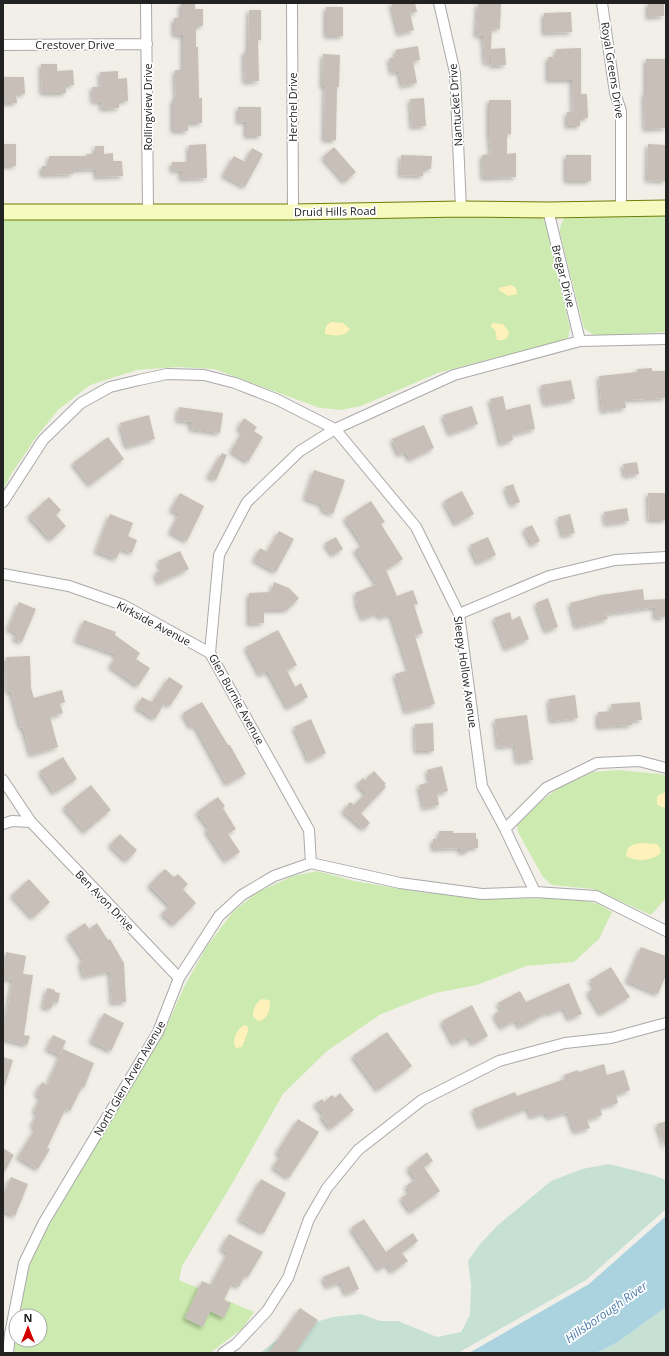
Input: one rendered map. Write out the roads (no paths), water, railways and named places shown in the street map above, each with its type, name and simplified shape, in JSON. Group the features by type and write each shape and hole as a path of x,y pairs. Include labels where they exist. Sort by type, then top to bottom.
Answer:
{"street":[{"name":"Rollingview Drive","path":"146,3 148,212"},
{"name":"Herchel Drive","path":"292,3 293,212"},
{"name":"Nantucket Drive","path":"439,3 455,74 461,209"},
{"name":"Royal Greens Drive","path":"602,3 615,94 621,112 621,208"},
{"name":"Crestover Drive","path":"3,45 147,44"},
{"name":"Druid Hills Road","path":"3,212 293,212 666,208"},
{"name":"Bregar Drive","path":"548,210 580,341"},
{"name":"Glen Burnie Avenue","path":"311,863 309,830 210,652 219,554 247,502 300,451 335,430 454,375 580,341 666,339"},
{"path":"3,502 43,440 81,403 110,388 139,380 167,374 204,376 235,383 276,399 335,430"},
{"name":"Sleepy Hollow Avenue","path":"335,430 416,527 459,614 482,786 505,829 535,892"},
{"path":"459,614 549,576 615,560 666,557"},
{"name":"Kirkside Avenue","path":"3,574 69,586 123,605 210,652"},
{"path":"505,829 546,788 597,763 639,761 666,768"},
{"name":"Ben Avon Drive","path":"3,780 31,822 179,978"},
{"path":"3,824 12,821 31,822"},
{"path":"311,863 400,883 475,893 535,892 596,896 666,931"},
{"name":"North Glen Arven Avenue","path":"8,1353 10,1334 24,1263 44,1222 158,1032 179,978 219,916 242,895 274,876 311,863"},
{"path":"223,1353 236,1344 266,1311 288,1278 309,1219 327,1188 358,1150 422,1100 499,1061 565,1044 612,1038 666,1023"}],"water":[{"name":"Hillsborough River","path":"666,1216 666,1307 618,1342 596,1353 469,1353 589,1284"}]}
